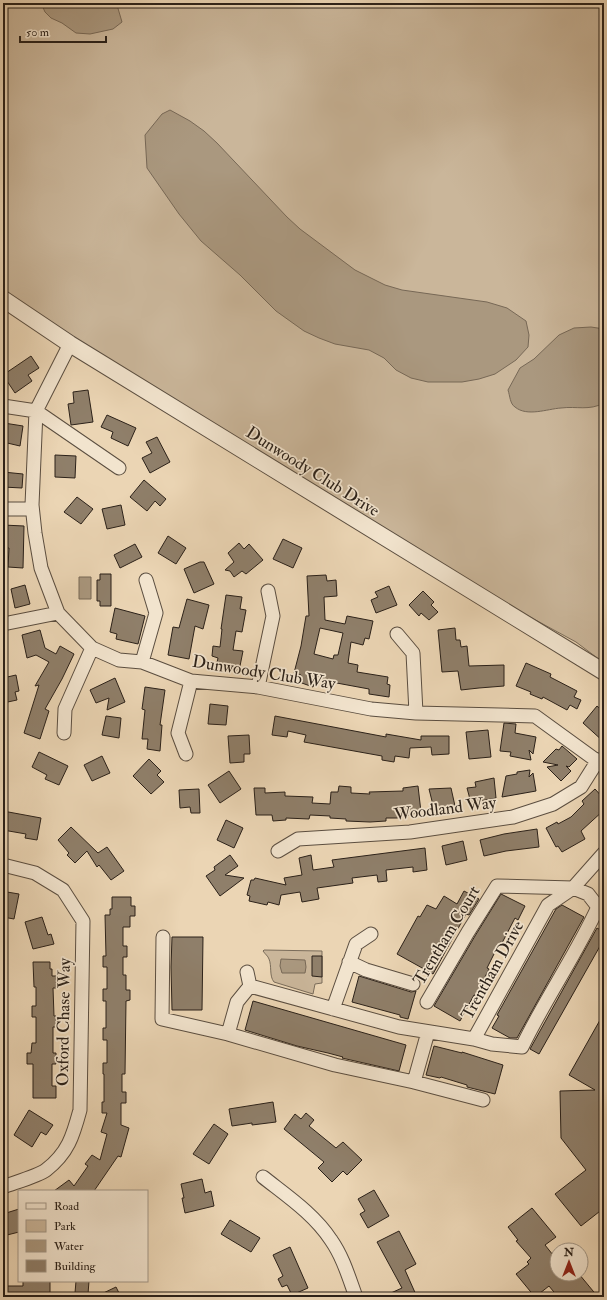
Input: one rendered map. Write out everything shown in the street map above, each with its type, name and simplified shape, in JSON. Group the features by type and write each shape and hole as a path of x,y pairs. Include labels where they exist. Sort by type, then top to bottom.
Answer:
{"street":[{"name":"Dunwoody Club Drive","path":"3,299 70,344 604,672"},
{"name":"Dunwoody Club Way","path":"70,344 36,411 32,509 41,568 58,613 92,648 120,660 142,662 191,681 258,687 371,709 416,714 535,716 601,763"},
{"path":"3,406 36,411 119,468"},
{"path":"3,509 32,509"},
{"path":"142,662 156,613 146,580"},
{"path":"258,687 273,616 268,591"},
{"path":"3,624 58,613"},
{"path":"397,634 413,653 416,714"},
{"path":"64,733 65,709 92,648"},
{"path":"186,754 178,733 191,681"},
{"name":"Woodland Way","path":"278,851 298,839 410,832 513,818 553,804 581,787 601,763"},
{"name":"Trentham Drive","path":"250,986 399,1027 474,1039 548,906 573,888 604,853"},
{"name":"Oxford Chase Way","path":"3,865 35,873 63,890 83,920 80,1110 74,1134 65,1151 45,1170 3,1187"},
{"name":"Trentham Court","path":"427,1002 496,886 573,888"},
{"path":"474,1039 492,1044 522,1047 532,1026 587,931 598,907 588,894 573,888"},
{"path":"333,1009 356,944 371,934"},
{"path":"163,937 162,1019 228,1034 335,1065 414,1082 483,1100"},
{"path":"349,962 366,970 413,984"},
{"path":"228,1034 238,1002 250,986 246,972"},
{"path":"414,1082 428,1032"},
{"path":"263,1177 309,1214 331,1240 344,1266 356,1297"}],"green space":[{"path":"3,3 604,3 604,663 576,642 392,542 89,358 14,298 3,291"},
{"path":"263,951 322,951 322,983 315,984 313,994 274,982 272,980 270,962"}],"water":[{"path":"41,3 116,3 122,22 113,29 90,34 76,33 62,23 51,18 45,12"},
{"path":"170,110 204,131 300,229 355,270 385,285 402,290 487,302 507,308 526,321 529,335 528,347 516,360 495,374 462,382 428,382 411,378 396,370 384,358 369,350 335,344 304,331 276,311 240,275 201,241 179,214 147,168 145,135 162,114"},
{"path":"591,327 604,329 604,403 588,408 567,408 537,412 525,412 513,406 508,390 520,368 534,359 559,335 574,328"},
{"path":"79,577 91,577 91,599 79,599"},
{"path":"281,959 305,960 305,973 282,973 280,966"}],"building":[{"path":"31,356 39,368 28,375 32,381 15,393 3,375"},
{"path":"88,390 93,422 71,425 68,404 74,403 73,392"},
{"path":"107,415 136,428 128,446 111,438 113,432 101,427"},
{"path":"4,423 23,426 20,446 3,442"},
{"path":"157,437 170,462 150,473 142,458 152,453 146,442"},
{"path":"55,455 76,456 75,478 55,477"},
{"path":"3,472 23,474 22,488 3,487"},
{"path":"144,480 166,499 160,506 155,501 147,511 130,497"},
{"path":"77,497 93,509 81,524 64,512"},
{"path":"121,505 125,525 107,529 102,509"},
{"path":"3,525 24,526 23,568 8,567 9,548 3,548"},
{"path":"168,536 186,548 176,564 158,553"},
{"path":"283,539 302,548 293,568 273,559"},
{"path":"239,543 244,549 249,544 263,560 246,574 242,571 234,577 230,571 225,570 234,562 228,553"},
{"path":"135,544 142,557 120,568 114,555"},
{"path":"200,562 204,562 214,584 194,593 184,569"},
{"path":"100,574 111,574 111,606 100,606 100,601 97,601 97,580 100,580"},
{"path":"326,575 327,581 336,580 337,596 324,597 325,620 345,624 347,616 373,621 369,639 365,638 363,645 351,642 348,663 358,665 357,672 388,677 387,684 390,685 389,697 369,694 369,689 315,679 313,687 299,682 301,675 294,673 301,646 306,616 309,616 307,576","holes":["320,628 343,633 338,655 334,655 333,659 314,654"]},
{"path":"25,585 30,604 15,608 11,589"},
{"path":"389,586 397,605 376,613 371,600 378,597 375,592"},
{"path":"423,591 434,602 431,605 438,612 429,620 421,613 419,616 409,605"},
{"path":"226,595 242,597 240,609 246,610 242,632 236,631 233,650 243,651 239,671 216,667 218,658 212,656 213,646 220,647"},
{"path":"187,599 209,605 203,629 195,626 189,659 168,655 173,627 179,628"},
{"path":"115,608 145,616 138,644 116,639 117,634 110,632"},
{"path":"455,628 456,640 460,640 461,647 467,646 469,666 504,665 504,686 461,690 458,671 442,672 438,630"},
{"path":"40,630 45,648 56,654 60,646 74,654 45,709 49,711 40,739 24,733 39,685 35,686 49,662 36,655 27,658 22,635"},
{"path":"526,663 551,674 550,677 577,691 574,697 581,700 577,709 570,705 567,710 543,697 542,699 530,694 531,692 516,686"},
{"path":"16,675 19,691 15,692 17,700 3,703 3,678"},
{"path":"115,678 125,702 107,710 109,698 96,703 90,690"},
{"path":"145,687 165,690 160,725 162,725 160,751 147,749 148,739 142,739 145,710 142,709"},
{"path":"210,704 228,706 226,725 208,724"},
{"path":"597,706 604,712 604,742 583,723"},
{"path":"106,716 121,718 119,738 102,735"},
{"path":"275,716 386,737 386,734 421,740 421,736 449,736 449,754 432,755 431,747 410,748 409,758 395,756 394,762 382,760 382,756 304,742 306,735 288,731 287,737 272,735"},
{"path":"504,723 516,724 515,733 536,737 533,754 529,750 531,760 510,756 511,752 500,751"},
{"path":"488,730 491,757 469,759 466,732"},
{"path":"249,735 250,754 244,754 244,762 230,763 228,736"},
{"path":"562,746 577,759 569,767 566,766 571,771 561,781 547,767 558,765 543,762 556,749 559,750"},
{"path":"39,752 68,766 59,785 45,779 47,775 32,767"},
{"path":"102,756 110,773 92,781 84,765"},
{"path":"149,759 161,771 157,775 164,782 151,794 133,776"},
{"path":"530,770 529,777 533,773 536,791 502,797 506,776 517,774 517,772"},
{"path":"229,771 241,789 220,803 208,785"},
{"path":"494,778 496,798 471,803 467,788 476,787 475,782"},
{"path":"339,786 351,787 351,793 370,794 369,792 403,791 403,788 418,786 421,812 397,818 386,818 386,821 370,822 346,821 346,819 330,818 330,816 310,815 309,819 286,818 286,820 273,821 272,815 256,815 254,788 265,788 265,793 285,792 285,796 313,797 312,803 330,804 331,792 338,792"},
{"path":"451,788 455,806 454,809 434,809 429,789"},
{"path":"199,789 200,813 191,813 190,807 180,808 179,790"},
{"path":"595,789 604,799 604,810 581,831 585,839 562,852 558,846 556,847 546,828 571,817 584,804 582,801"},
{"path":"3,811 41,818 37,840 25,838 26,834 3,830"},
{"path":"226,820 243,828 234,848 217,840"},
{"path":"71,827 98,853 107,847 124,871 111,880 99,865 97,867 87,851 75,863 67,855 69,853 58,840"},
{"path":"537,829 539,847 506,851 484,856 480,840 504,834"},
{"path":"463,841 467,860 446,865 442,846"},
{"path":"425,848 427,870 413,872 413,867 386,870 387,881 378,882 377,875 352,878 353,883 317,888 319,899 302,902 300,892 281,895 279,905 268,902 267,905 249,901 250,896 247,895 251,880 254,880 255,878 286,885 284,878 302,875 299,858 311,855 313,870 334,867 332,860"},
{"path":"230,855 238,866 225,875 244,878 220,896 206,876 215,870 214,867"},
{"path":"464,891 479,899 469,915 466,914 433,974 397,954 418,916 420,917 427,905 436,909 444,896 457,904"},
{"path":"7,892 19,894 14,919 3,917 3,896 6,897"},
{"path":"501,894 525,906 518,920 515,918 502,943 500,942 487,968 489,969 482,983 484,983 477,996 474,995 460,1021 434,1006"},
{"path":"112,897 131,897 131,906 135,906 135,916 130,916 130,927 123,927 123,946 127,946 127,957 123,957 123,975 126,975 126,990 130,990 130,1000 126,1001 125,1074 122,1074 122,1092 126,1092 126,1103 121,1103 121,1125 129,1128 121,1157 118,1156 95,1190 55,1190 69,1180 74,1186 88,1166 85,1164 92,1155 100,1160 107,1134 101,1132 107,1113 102,1113 102,1102 104,1102 103,1063 107,1063 107,1040 103,1040 103,1028 106,1028 106,1001 103,1001 103,989 107,989 107,967 103,967 103,956 106,956 105,915 110,915 110,909 112,909"},
{"path":"562,905 584,917 517,1038 510,1038 492,1028 499,1016 497,1015 556,909"},
{"path":"42,917 48,935 51,934 54,944 33,949 25,922"},
{"path":"597,928 604,932 604,939 539,1054 530,1049"},
{"path":"172,937 203,937 202,1010 172,1010"},
{"path":"312,956 322,956 322,977 312,976"},
{"path":"33,962 50,962 52,976 56,976 56,988 53,988 56,1027 53,1027 53,1053 56,1053 56,1064 52,1064 52,1086 56,1086 56,1098 33,1098 33,1064 27,1064 27,1053 31,1053 32,1043 36,1043 36,1017 32,1017 32,1006 36,1006 36,987 34,987"},
{"path":"359,976 411,992 416,991 408,1019 400,1017 400,1015 352,1002"},
{"path":"253,1001 406,1045 399,1071 342,1058 343,1057 297,1046 245,1030"},
{"path":"604,1013 604,1208 581,1226 555,1194 586,1170 561,1138 560,1091 595,1090 569,1075"},
{"path":"434,1046 462,1052 503,1065 495,1094 467,1087 467,1085 441,1077 426,1075"},
{"path":"273,1102 276,1122 232,1126 229,1109"},
{"path":"29,1110 53,1125 46,1135 41,1132 32,1147 14,1135"},
{"path":"306,1113 314,1120 309,1126 336,1148 343,1142 362,1160 347,1175 343,1171 332,1182 318,1168 324,1162 284,1129 295,1114 301,1119"},
{"path":"214,1124 228,1134 209,1164 193,1154"},
{"path":"202,1179 205,1193 211,1191 214,1206 185,1213 181,1184"},
{"path":"374,1190 389,1216 368,1228 360,1214 365,1211 358,1199"},
{"path":"532,1208 556,1237 545,1245 549,1250 549,1282 586,1282 598,1297 558,1297 549,1286 535,1297 516,1274 529,1264 527,1262 531,1258 516,1241 518,1240 508,1227"},
{"path":"18,1209 18,1232 3,1236 3,1214"},
{"path":"230,1220 260,1238 251,1252 221,1234"},
{"path":"399,1231 416,1264 405,1270 417,1297 382,1297 402,1288 377,1242"},
{"path":"290,1247 308,1288 292,1295 287,1285 282,1287 278,1279 283,1276 273,1255"},
{"path":"23,1282 50,1282 50,1297 3,1297 3,1286 23,1286"},
{"path":"76,1282 89,1282 88,1294 75,1293"},
{"path":"116,1287 121,1297 95,1297"}]}
